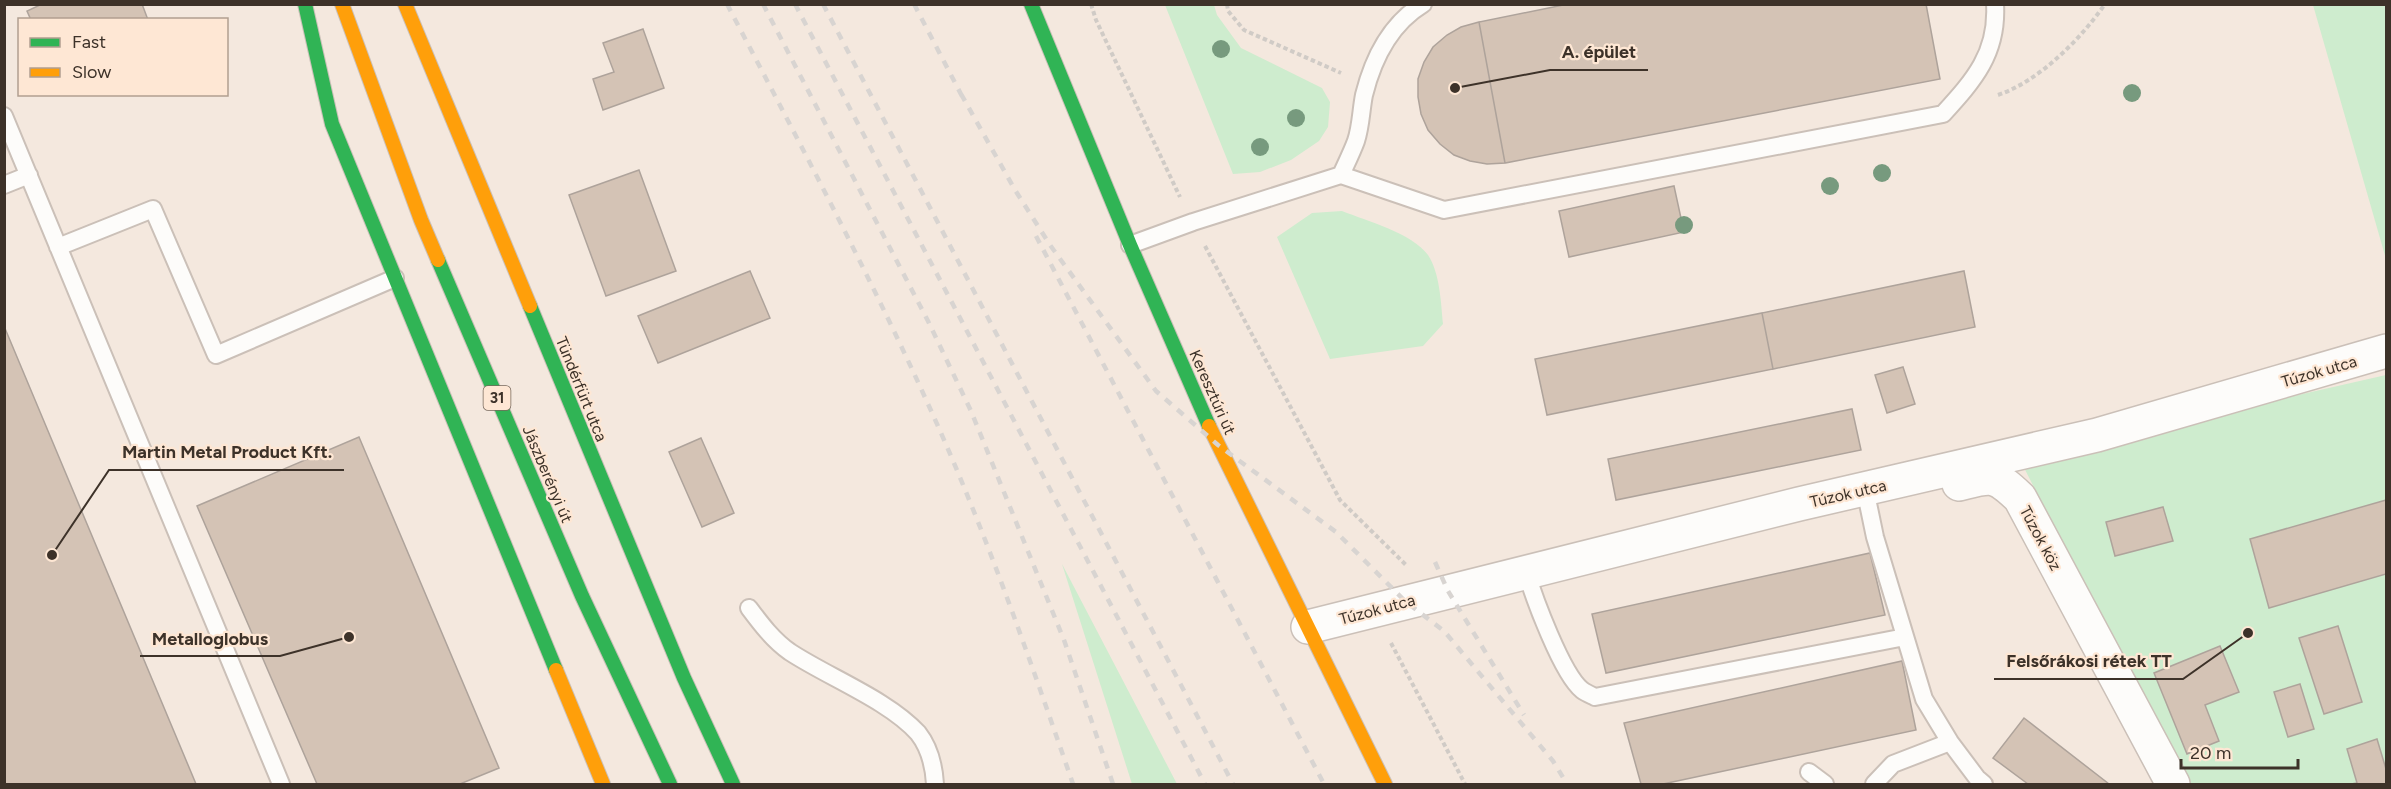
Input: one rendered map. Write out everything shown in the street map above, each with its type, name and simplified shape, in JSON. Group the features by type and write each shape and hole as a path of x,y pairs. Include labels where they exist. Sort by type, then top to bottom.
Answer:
{"main road":[{"path":"305,4 332,124 603,784"},
{"name":"Jászberényi út","path":"342,4 421,220 582,596 670,784"},
{"name":"Tündérfürt utca","path":"405,4 684,678 733,784"},
{"name":"Keresztúri út","path":"1030,4 1130,245 1218,445 1385,784"}],"street":[{"name":"Túzok utca","path":"1308,627 1799,504 1868,498 2097,435 2386,351"},
{"name":"Túzok köz","path":"1868,498 1987,477 2003,481 2020,498 2173,784"}],"lane":[{"path":"1341,175 1357,140 1373,63 1390,34 1413,10 1423,4"},
{"path":"1130,245 1193,222 1341,175 1444,210 1943,114 1974,80 1989,51 1996,18 1995,4"},
{"path":"4,116 281,784"},
{"path":"4,185 28,175"},
{"path":"58,247 153,209 216,355 395,278"},
{"path":"1868,498 1875,537 1924,699 1950,742 1984,784"},
{"path":"1526,571 1535,601 1568,672 1581,690 1595,697 1905,637"},
{"path":"749,608 766,632 789,651 898,715 918,734 927,748 934,771 935,784"},
{"path":"1874,784 1893,764 1950,742"},
{"path":"1809,772 1825,784"}],"path":[{"path":"1091,4 1096,21 1193,222 1340,500 1436,594"},
{"path":"1227,4 1228,11 1244,30 1367,86"},
{"path":"1943,114 2013,90 2055,61 2105,4"},
{"path":"1374,610 1465,784"}],"green space":[{"path":"1165,5 1214,5 1217,15 1241,48 1322,88 1330,102 1328,127 1319,141 1291,160 1260,172 1233,174"},
{"path":"2313,5 2386,5 2386,259"},
{"path":"1342,211 1400,234 1421,247 1428,255 1437,279 1443,324 1423,346 1330,359 1277,237 1312,213"},
{"path":"2386,375 2386,784 2187,784 2021,462 2223,412"},
{"path":"1062,564 1177,784 1132,784"}],"building":[{"path":"42,4 142,4 147,18 30,18 27,11"},
{"path":"1568,4 1926,4 1940,79 1505,163 1479,22"},
{"path":"1479,22 1505,163 1487,164 1454,155 1428,130 1421,114 1418,79 1433,47 1461,27"},
{"path":"643,29 664,88 603,110 593,79 614,72 603,43"},
{"path":"639,170 676,271 606,296 569,195"},
{"path":"1674,186 1684,232 1569,257 1559,211"},
{"path":"750,271 770,318 658,363 638,316"},
{"path":"1964,271 1975,327 1773,369 1762,313"},
{"path":"1762,313 1773,369 1547,415 1535,359"},
{"path":"4,326 196,784 4,784"},
{"path":"1903,367 1915,404 1887,413 1875,375"},
{"path":"1852,409 1861,450 1616,500 1608,459"},
{"path":"359,437 499,768 460,784 317,784 197,506"},
{"path":"701,438 734,513 702,527 669,452"},
{"path":"2386,500 2386,574 2269,608 2250,539"},
{"path":"2163,507 2173,541 2115,556 2106,522"},
{"path":"1870,553 1885,615 1606,673 1592,614"},
{"path":"2338,626 2362,702 2324,714 2299,638"},
{"path":"2220,646 2239,692 2205,705 2219,741 2187,754 2154,673"},
{"path":"1902,661 1916,730 1663,784 1641,784 1624,723"},
{"path":"2300,684 2314,729 2288,737 2274,692"},
{"path":"2024,718 2109,784 2028,784 1993,758"},
{"path":"2377,739 2386,769 2386,784 2351,784 2357,783 2347,749"}],"railway":[{"path":"727,4 859,259 953,460 990,552 1073,784"},
{"path":"763,4 928,321 971,411 1064,640 1113,784"},
{"path":"795,4 1205,784"},
{"path":"823,4 1233,784"},
{"path":"914,4 964,100"},
{"path":"961,94 1015,190 1050,245 1156,391 1218,445 1336,532 1406,602 1444,631 1553,761 1567,784"},
{"path":"1036,236 1324,784"},
{"path":"1435,562 1448,591 1524,715"}],"traffic: fast":[{"path":"305,4 332,124 556,670"},
{"path":"1031,4 1130,245 1209,426"},
{"path":"438,260 582,596 670,784"},
{"path":"530,306 684,678 733,784"}],"traffic: slow":[{"path":"342,4 421,220 438,260"},
{"path":"405,4 530,306"},
{"path":"1209,426 1385,784"},
{"path":"556,670 603,784"}],"place":[{"name":"A. épület","path":"1455,88"},
{"name":"Martin Metal Product Kft.","path":"52,555"},
{"name":"Felsőrákosi rétek TT","path":"2248,633"},
{"name":"Metalloglobus","path":"349,637"}]}
